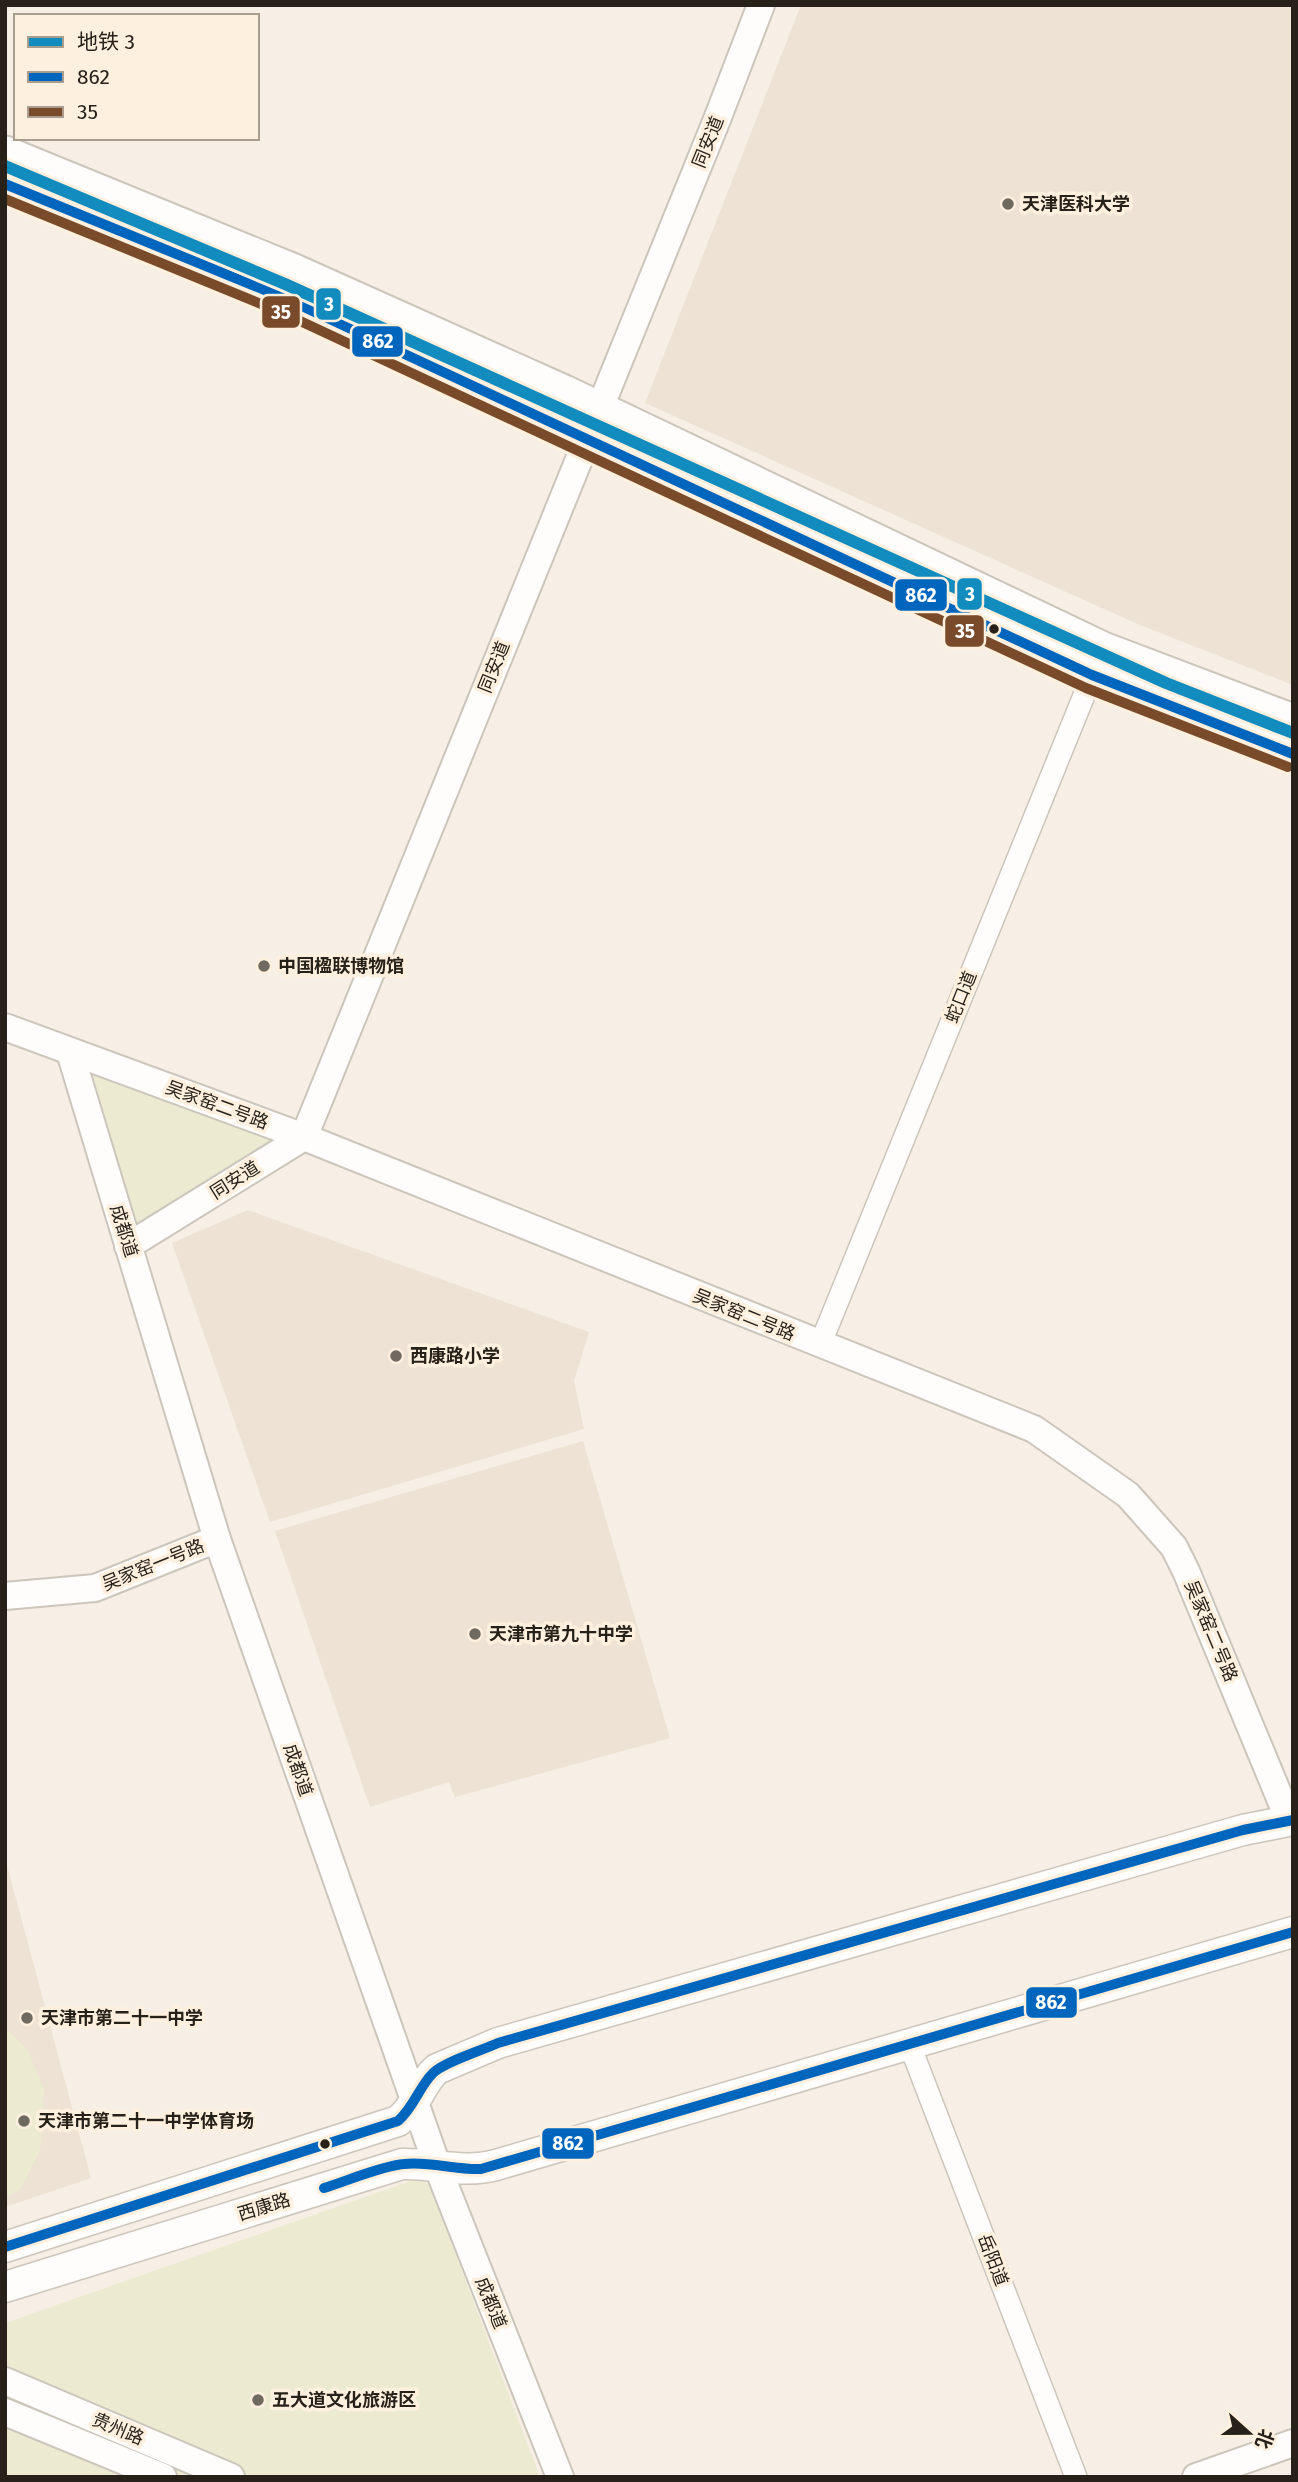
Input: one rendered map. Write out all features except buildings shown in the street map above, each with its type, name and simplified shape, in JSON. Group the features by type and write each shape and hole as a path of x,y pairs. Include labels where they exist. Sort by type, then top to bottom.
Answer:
{"main road":[{"path":"5,153 294,271 600,408 1097,662 1293,721"},
{"path":"5,184 289,300 587,439 1097,662 1293,754"},
{"path":"5,2248 386,2126 408,2114 429,2076 437,2068 498,2043 1243,1830 1291,1820"},
{"name":"西康路","path":"5,2287 402,2164 481,2169 1293,1932"}],"street":[{"name":"同安道","path":"128,1246 303,1137 718,117 761,5"},
{"name":"蛇口道","path":"820,1345 1097,662"},
{"name":"吴家窑二号路","path":"5,1027 303,1137 1034,1429 1128,1495 1174,1547 1291,1820"},
{"name":"成都道","path":"70,1052 217,1539 438,2168 560,2477"},
{"name":"吴家窑一号路","path":"5,1595 95,1588 217,1539"},
{"name":"岳阳道","path":"909,2043 1076,2477"},
{"name":"贵州路","path":"5,2381 230,2477"},
{"name":"贵州路","path":"5,2412 163,2477"},
{"path":"1196,2477 1293,2444"}],"shaded area":[{"name":"天津医科大学","path":"801,5 1293,5 1293,685 1140,625 645,403"},
{"name":"西康路小学","path":"248,1210 589,1332 574,1381 584,1429 270,1522 172,1243"},
{"name":"天津市第九十中学","path":"583,1441 670,1738 455,1797 449,1782 370,1807 275,1531"},
{"name":"天津市第二十一中学","path":"5,1858 91,2178 5,2207"}],"green space":[{"path":"81,1046 312,1134 137,1244"},
{"name":"天津市第二十一中学体育场","path":"5,2028 28,2050 44,2090 40,2151 20,2190 5,2197"},
{"name":"五大道文化旅游区","path":"416,2179 427,2183 432,2192 540,2477 5,2477 5,2323"}],"metro line":[{"name":"3","path":"5,166 285,284 1166,683 1293,733"}],"transit line":[{"name":"862","path":"5,184 289,300 1092,675 1293,754"},
{"name":"35","path":"5,199 283,313 1086,688 1288,767"},
{"name":"862","path":"5,2247 398,2121 438,2069 498,2043 1243,1830 1293,1820"},
{"name":"862","path":"324,2188 395,2165 423,2164 481,2169 1293,1932"}],"place":[{"name":"天津医科大学","path":"1008,204"},
{"name":"中国楹联博物馆","path":"264,966"},
{"name":"西康路小学","path":"396,1356"},
{"name":"天津市第九十中学","path":"475,1634"},
{"name":"天津市第二十一中学","path":"27,2018"},
{"name":"天津市第二十一中学体育场","path":"24,2121"},
{"name":"五大道文化旅游区","path":"258,2400"}]}
